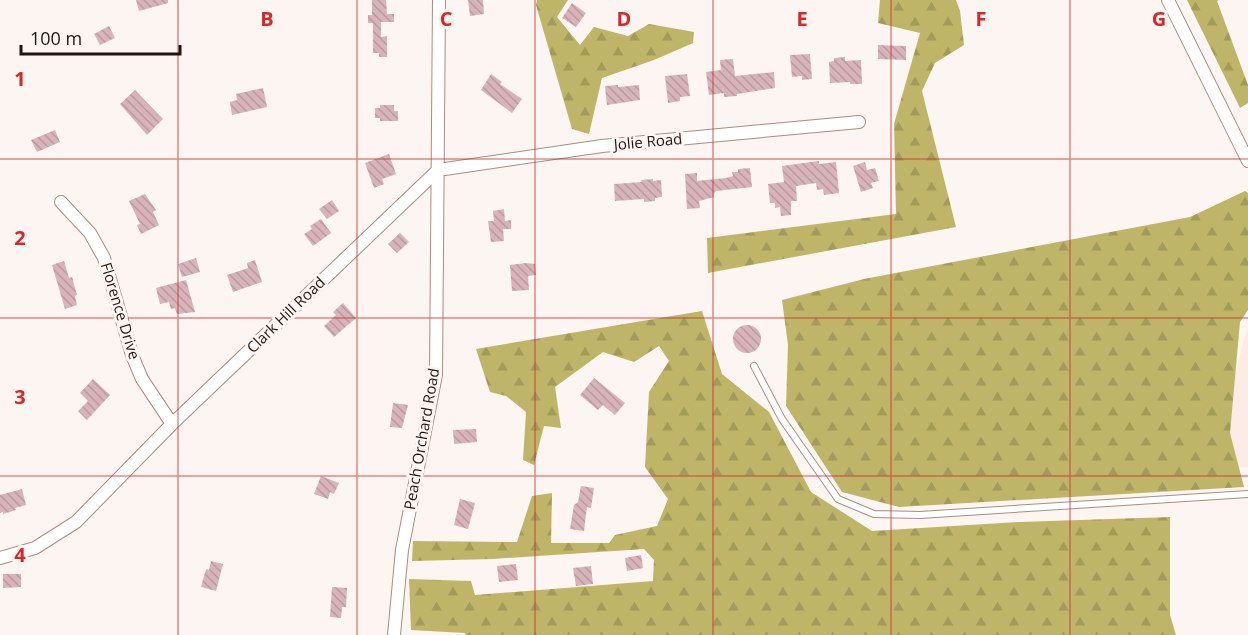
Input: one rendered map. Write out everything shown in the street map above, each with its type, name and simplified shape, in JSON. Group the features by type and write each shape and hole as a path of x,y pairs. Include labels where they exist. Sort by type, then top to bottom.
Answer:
{"street":[{"path":"438,170 439,0"},
{"path":"1168,0 1248,161"},
{"name":"Jolie Road","path":"438,170 602,146 859,122"},
{"name":"Clark Hill Road","path":"0,558 35,548 76,522 172,424 438,170"},
{"name":"Peach Orchard Road","path":"394,635 402,550 436,375 438,170"},
{"name":"Florence Drive","path":"61,202 90,233 104,258 139,371 172,424"}],"lane":[{"path":"754,366 782,419 838,499 874,514 931,515 1248,495"}],"shaded area":[{"path":"1248,328 1248,467 1213,467 1244,339"}],"green space":[{"path":"537,0 568,0 557,17 580,45 594,27 628,36 649,24 694,32 693,43 654,60 602,78 589,134 572,129 536,5"},
{"path":"880,0 956,0 960,11 964,45 935,63 922,91 956,227 708,273 707,238 896,214 894,124 920,33 878,23"},
{"path":"1187,0 1219,0 1217,1 1248,85 1248,103 1240,108"},
{"path":"1245,191 1248,193 1248,310 1240,322 1230,433 1244,487 899,507 842,492 786,406 788,345 782,300 864,279 1190,217"},
{"path":"702,311 722,374 769,412 811,492 872,531 1020,522 1170,517 1170,615 1176,635 465,635 465,633 411,630 409,579 471,581 475,595 653,581 654,560 644,549 493,559 412,561 413,541 517,542 532,496 552,493 551,543 609,543 615,535 657,526 668,499 645,467 649,392 669,361 659,346 634,362 603,352 555,387 561,428 544,426 534,465 523,460 526,412 506,396 490,392 476,349"}],"building":[{"path":"136,0 168,0 168,3 139,11"},
{"path":"372,0 386,0 387,14 394,14 394,22 381,22 381,37 387,36 387,57 379,57 379,53 373,53 373,23 368,23 368,15 372,15"},
{"path":"468,0 483,0 484,14 470,16"},
{"path":"572,3 586,13 576,27 562,18"},
{"path":"109,26 115,38 100,45 94,34"},
{"path":"878,45 906,46 906,60 878,59"},
{"path":"810,54 812,79 802,80 802,76 792,77 790,55"},
{"path":"845,57 845,61 861,60 862,84 830,83 829,62 834,61 834,58"},
{"path":"733,59 735,76 774,72 775,88 737,94 737,96 724,97 724,93 709,95 706,72 721,70 720,60"},
{"path":"491,74 502,82 500,84 522,99 512,113 481,90"},
{"path":"687,74 690,96 680,97 680,101 668,103 665,76"},
{"path":"618,85 618,87 639,85 640,100 607,105 605,86"},
{"path":"263,88 267,107 232,115 230,102 237,100 236,94"},
{"path":"135,90 163,119 147,135 120,104"},
{"path":"380,105 394,105 394,111 398,111 398,121 380,121 380,118 375,118 375,108 380,108"},
{"path":"55,130 60,142 37,152 31,140"},
{"path":"389,154 396,174 382,179 384,184 374,188 365,163"},
{"path":"819,161 819,164 836,162 839,193 824,195 823,189 817,190 816,183 796,186 797,201 791,201 791,215 781,216 780,207 775,208 775,203 770,203 768,184 784,182 782,166"},
{"path":"865,162 867,170 875,168 879,181 871,183 873,188 861,192 853,166"},
{"path":"750,168 752,187 716,191 714,197 699,201 700,208 687,209 685,174 697,173 697,181 726,178 733,176 732,172 738,172 738,169"},
{"path":"653,179 653,181 661,180 662,197 655,198 655,201 644,202 644,199 615,201 614,184"},
{"path":"145,194 156,210 153,212 159,225 141,234 137,225 140,224 129,201"},
{"path":"332,200 339,211 327,219 319,209"},
{"path":"504,209 505,221 511,220 511,229 503,229 504,241 491,242 488,221 494,221 493,211"},
{"path":"321,219 331,233 313,246 304,234 312,229 310,226"},
{"path":"400,233 409,242 397,253 388,244"},
{"path":"196,258 200,272 182,277 178,264"},
{"path":"255,260 262,282 233,292 227,275 248,268 247,263"},
{"path":"64,261 77,295 75,296 77,305 65,309 52,265"},
{"path":"535,264 536,275 528,276 529,290 512,291 510,265"},
{"path":"186,280 195,312 177,314 175,308 171,309 169,302 160,304 156,288"},
{"path":"343,303 356,318 334,337 324,326 336,315 333,312"},
{"path":"747,325 757,329 761,339 757,349 747,353 737,349 733,339 737,329"},
{"path":"594,378 625,403 615,415 603,405 598,410 580,395"},
{"path":"93,379 110,395 87,420 78,411 88,401 80,393"},
{"path":"393,403 408,405 402,428 390,427"},
{"path":"476,429 477,442 454,444 453,430"},
{"path":"321,476 339,483 334,494 330,492 328,499 314,494"},
{"path":"581,486 594,488 591,508 587,507 584,531 570,529 574,505 578,502"},
{"path":"22,489 26,505 3,514 3,512 0,513 0,495"},
{"path":"460,499 475,503 468,529 454,525"},
{"path":"641,555 643,568 627,571 625,558"},
{"path":"211,561 223,564 216,591 201,587"},
{"path":"516,564 518,580 499,582 497,566"},
{"path":"591,566 593,584 576,586 573,568"},
{"path":"3,574 21,574 21,587 3,588"},
{"path":"332,587 347,588 346,607 342,607 341,618 330,617"}]}
